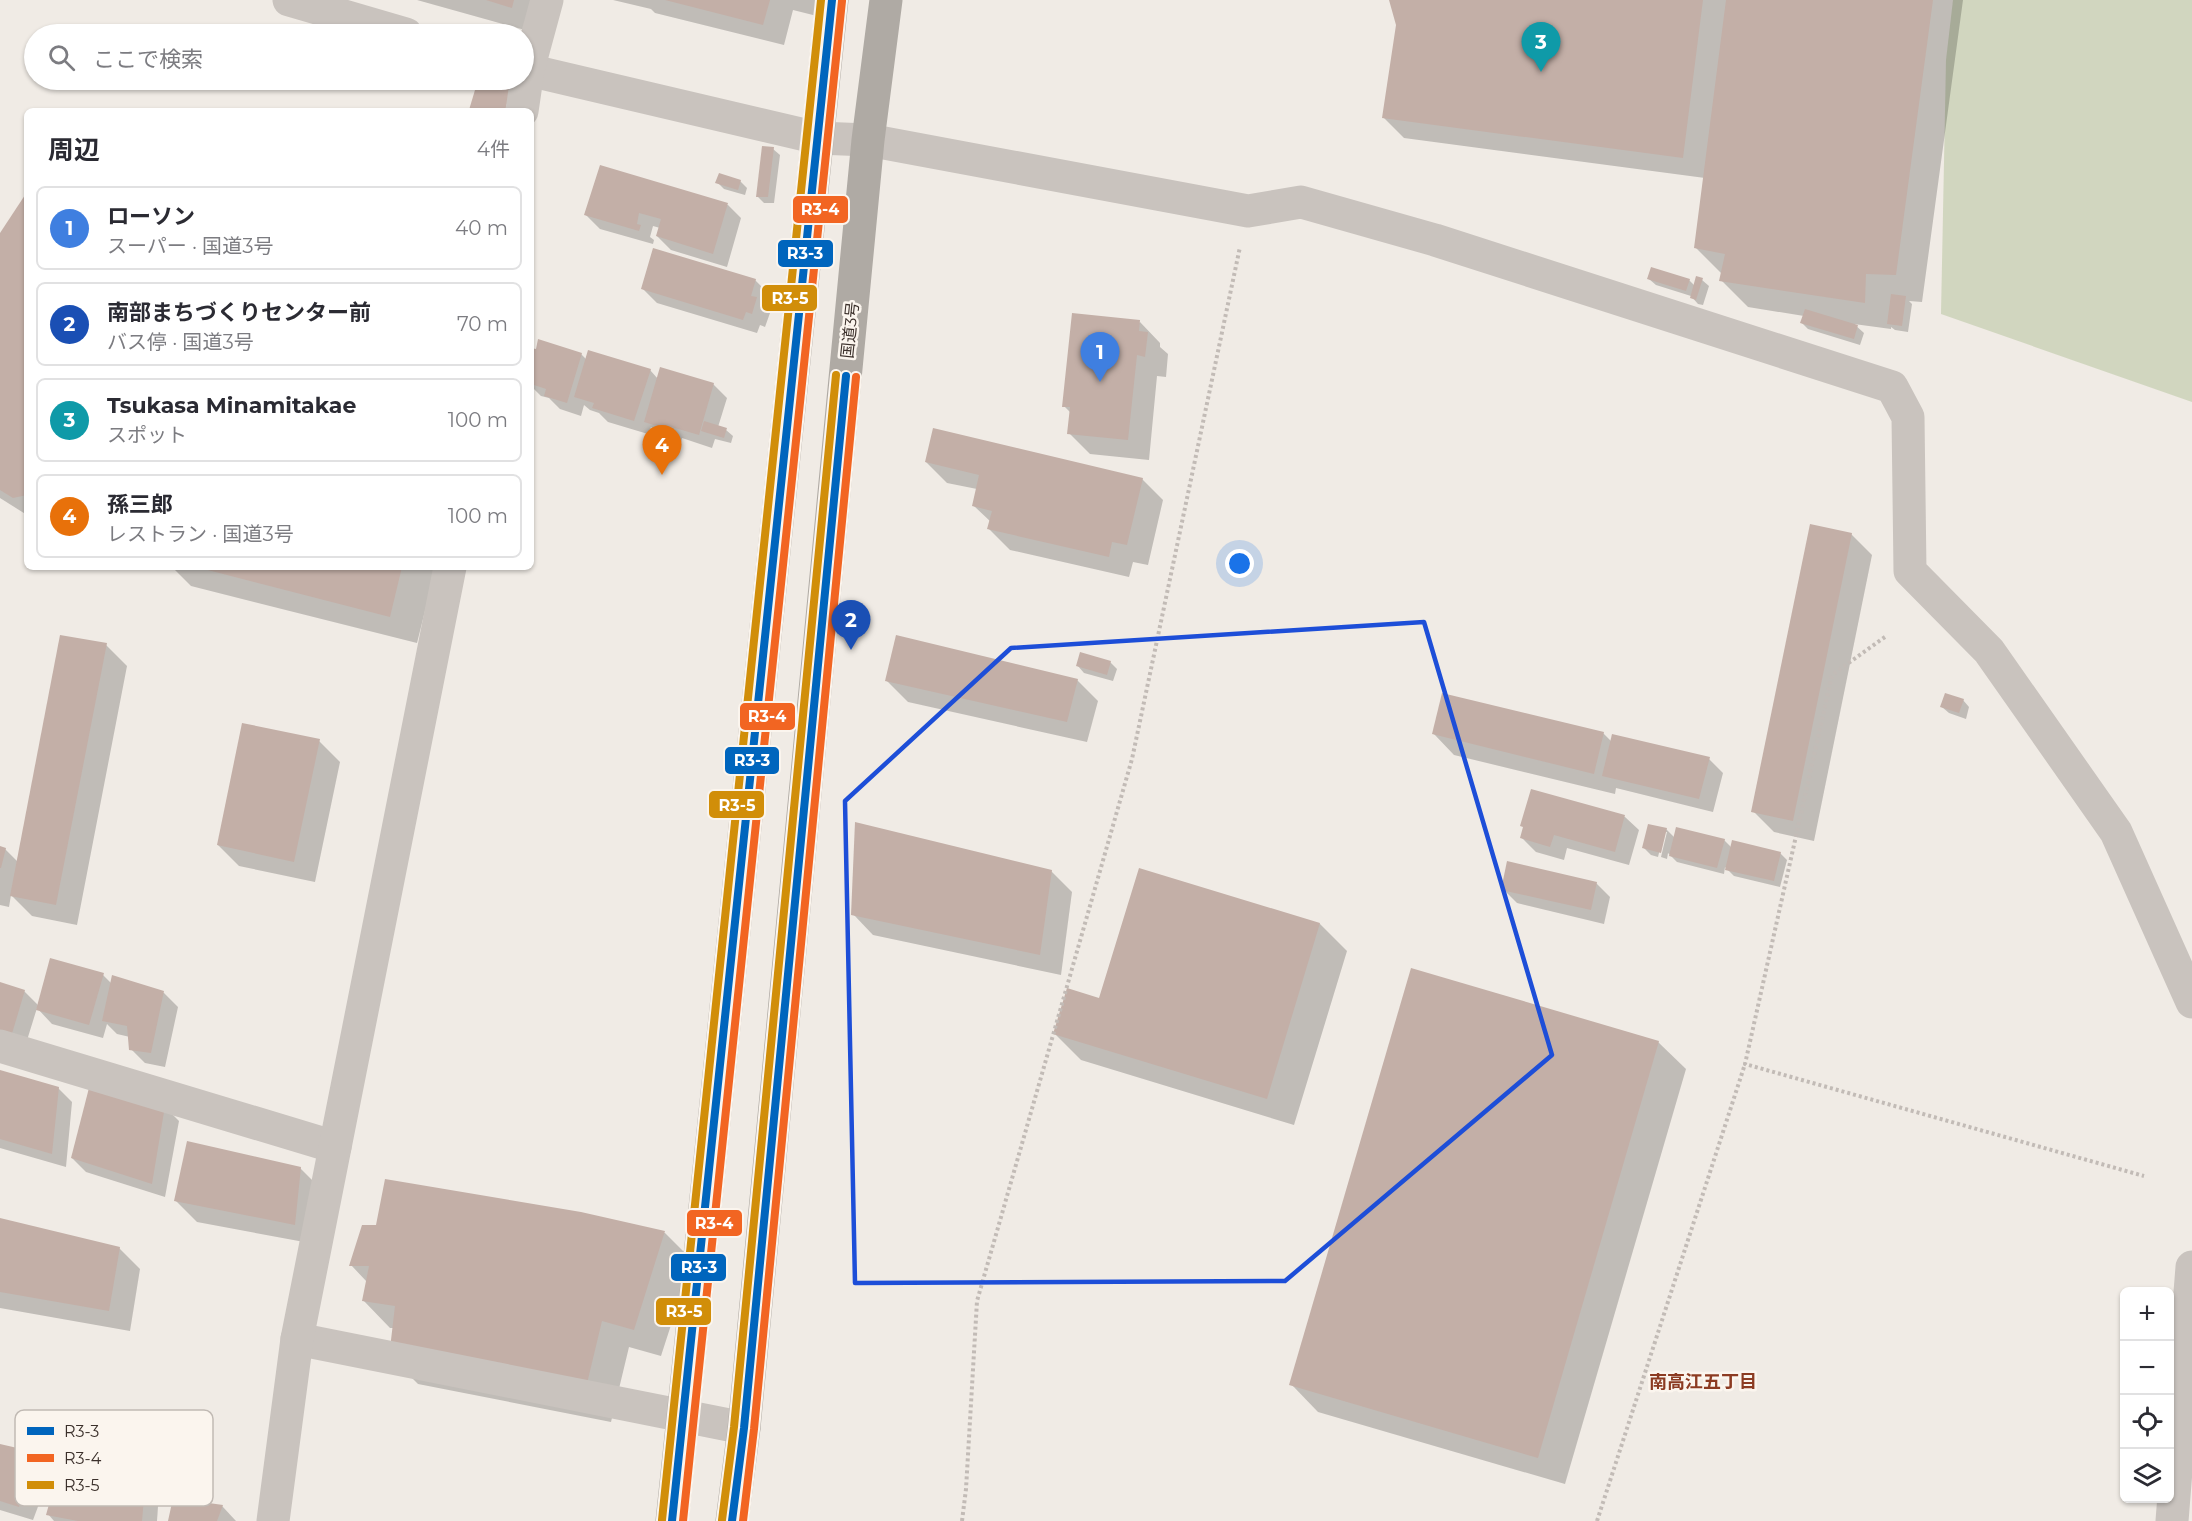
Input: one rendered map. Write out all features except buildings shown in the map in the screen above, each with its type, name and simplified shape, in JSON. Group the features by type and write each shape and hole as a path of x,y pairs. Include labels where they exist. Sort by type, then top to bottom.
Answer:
{"highway":[{"path":"672,1521 832,0"},
{"name":"国道3号","path":"732,1521 744,1428 868,140 886,0"}],"street":[{"path":"289,0 372,24"},
{"path":"534,43 547,0"},
{"path":"534,72 818,138 868,140 1248,211 1301,202 1435,240 1892,387 1908,417 1910,571 1989,651 2116,832 2192,1002"},
{"path":"522,108 524,90"},
{"path":"273,1521 297,1339 449,570"},
{"path":"0,1046 335,1147"},
{"path":"2172,1521 2192,1267"},
{"path":"297,1339 744,1428"}],"path":[{"path":"962,1521 966,1489 977,1301 1132,759 1248,211"},
{"path":"1597,1521 1745,1064 1832,675 1884,637"},
{"path":"1745,1064 2144,1176"}],"highlighted area":[{"path":"1424,622 1552,1055 1285,1281 855,1283 845,801 1011,648"}],"green space":[{"path":"1953,0 2192,0 2192,402 1941,314 1946,60"}],"transit line":[{"name":"R3-5","path":"662,1520 821,0"},
{"name":"R3-3","path":"672,1521 832,0"},
{"name":"R3-4","path":"683,1521 842,1"},
{"name":"R3-5","path":"722,1520 734,1427 836,375"},
{"name":"R3-3","path":"732,1521 744,1428 846,376"},
{"name":"R3-4","path":"743,1521 754,1429 856,377"}],"place":[{"name":"Tsukasa Minamitakae","path":"1541,72"},
{"name":"ローソン","path":"1100,382"},
{"name":"孫三郎","path":"662,475"},
{"name":"南部まちづくりセンター前","path":"851,650"}],"district":[{"name":"南高江五丁目","path":"1703,1382"}]}
